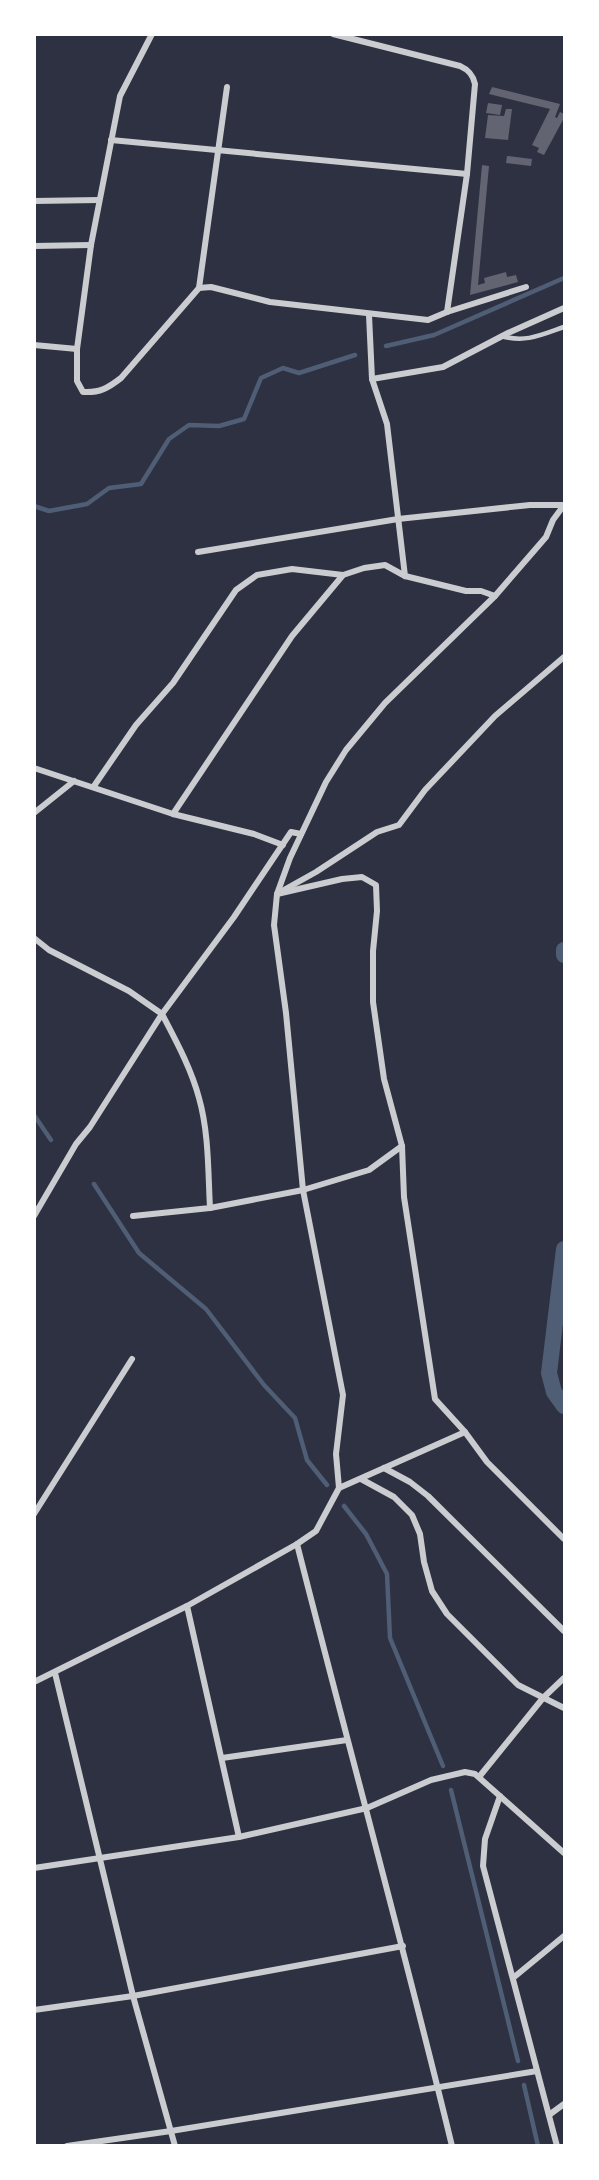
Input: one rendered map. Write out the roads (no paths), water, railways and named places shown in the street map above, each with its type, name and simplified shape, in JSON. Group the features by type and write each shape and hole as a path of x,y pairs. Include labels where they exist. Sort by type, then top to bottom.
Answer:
{"street":[{"path":"152,34 120,96 99,200 77,349 77,381 83,392 96,392 107,388 121,378 199,288 227,87"},
{"path":"333,34 460,66 471,72 475,84 467,174 447,312"},
{"path":"111,140 467,174"},
{"path":"34,201 99,200"},
{"path":"34,246 91,245"},
{"path":"199,288 211,287 270,302 428,321 447,312 526,287"},
{"path":"372,379 443,367 501,336 564,308"},
{"path":"369,315 372,379 387,424 405,576"},
{"path":"34,345 77,349"},
{"path":"198,552 398,519 530,505 564,505"},
{"path":"34,1682 188,1606 297,1544 316,1531 339,1488 336,1455 343,1395 303,1190 286,1013 274,925 277,894 301,834 326,782 345,750 385,703 495,596 546,537 553,520 564,505"},
{"path":"94,786 136,725 173,683 236,590 257,575 292,569 343,574 385,565 405,576 466,591 481,591 495,596"},
{"path":"173,814 292,636 343,574"},
{"path":"277,894 316,872 377,832 399,825 425,790 495,716 564,657"},
{"path":"34,768 173,814 254,834 283,845"},
{"path":"34,813 74,781"},
{"path":"34,1216 76,1144 90,1127 162,1014 234,917 291,832 301,834"},
{"path":"277,894 312,888 342,879 362,877 376,885 373,1002 384,1079 402,1146 404,1197 435,1399 465,1432 487,1462 564,1539"},
{"path":"34,938 49,950 129,991 162,1014 186,1060 200,1098 205,1127 210,1208"},
{"path":"133,1216 210,1208 303,1190 369,1170 402,1146"},
{"path":"34,1514 132,1359"},
{"path":"339,1488 465,1432"},
{"path":"384,1468 410,1482 428,1496 564,1631"},
{"path":"361,1479 394,1497 412,1515 420,1534 424,1562 432,1591 447,1614 518,1685 564,1708"},
{"path":"297,1544 403,1947 452,2145"},
{"path":"188,1606 238,1837"},
{"path":"55,1673 133,1996 175,2145"},
{"path":"478,1777 543,1698 564,1678"},
{"path":"222,1758 347,1740"},
{"path":"34,1868 238,1837 367,1808 431,1780 465,1772 475,1774 564,1853"},
{"path":"500,1796 485,1839 483,1866 557,2145"},
{"path":"513,1978 564,1936"},
{"path":"34,2010 133,1996 403,1947"},
{"path":"67,2145 171,2131 537,2070"},
{"path":"549,2115 564,2104"}],"lane":[{"path":"501,336 515,340 531,338 564,327"}],"waterway":[{"path":"386,346 434,335 564,278"},
{"path":"34,506 49,511 87,504 109,488 141,484 169,439 189,425 219,426 244,419 261,378 283,368 299,373 355,355"},
{"path":"564,950 564,955"},
{"path":"34,1115 51,1140"},
{"path":"94,1184 139,1253 206,1309 264,1385 295,1418 307,1460 327,1485"},
{"path":"564,1249 549,1373 554,1392 564,1406"},
{"path":"344,1506 366,1534 387,1574 390,1638 443,1766"},
{"path":"451,1790 518,2061"},
{"path":"524,2085 538,2146"}]}
